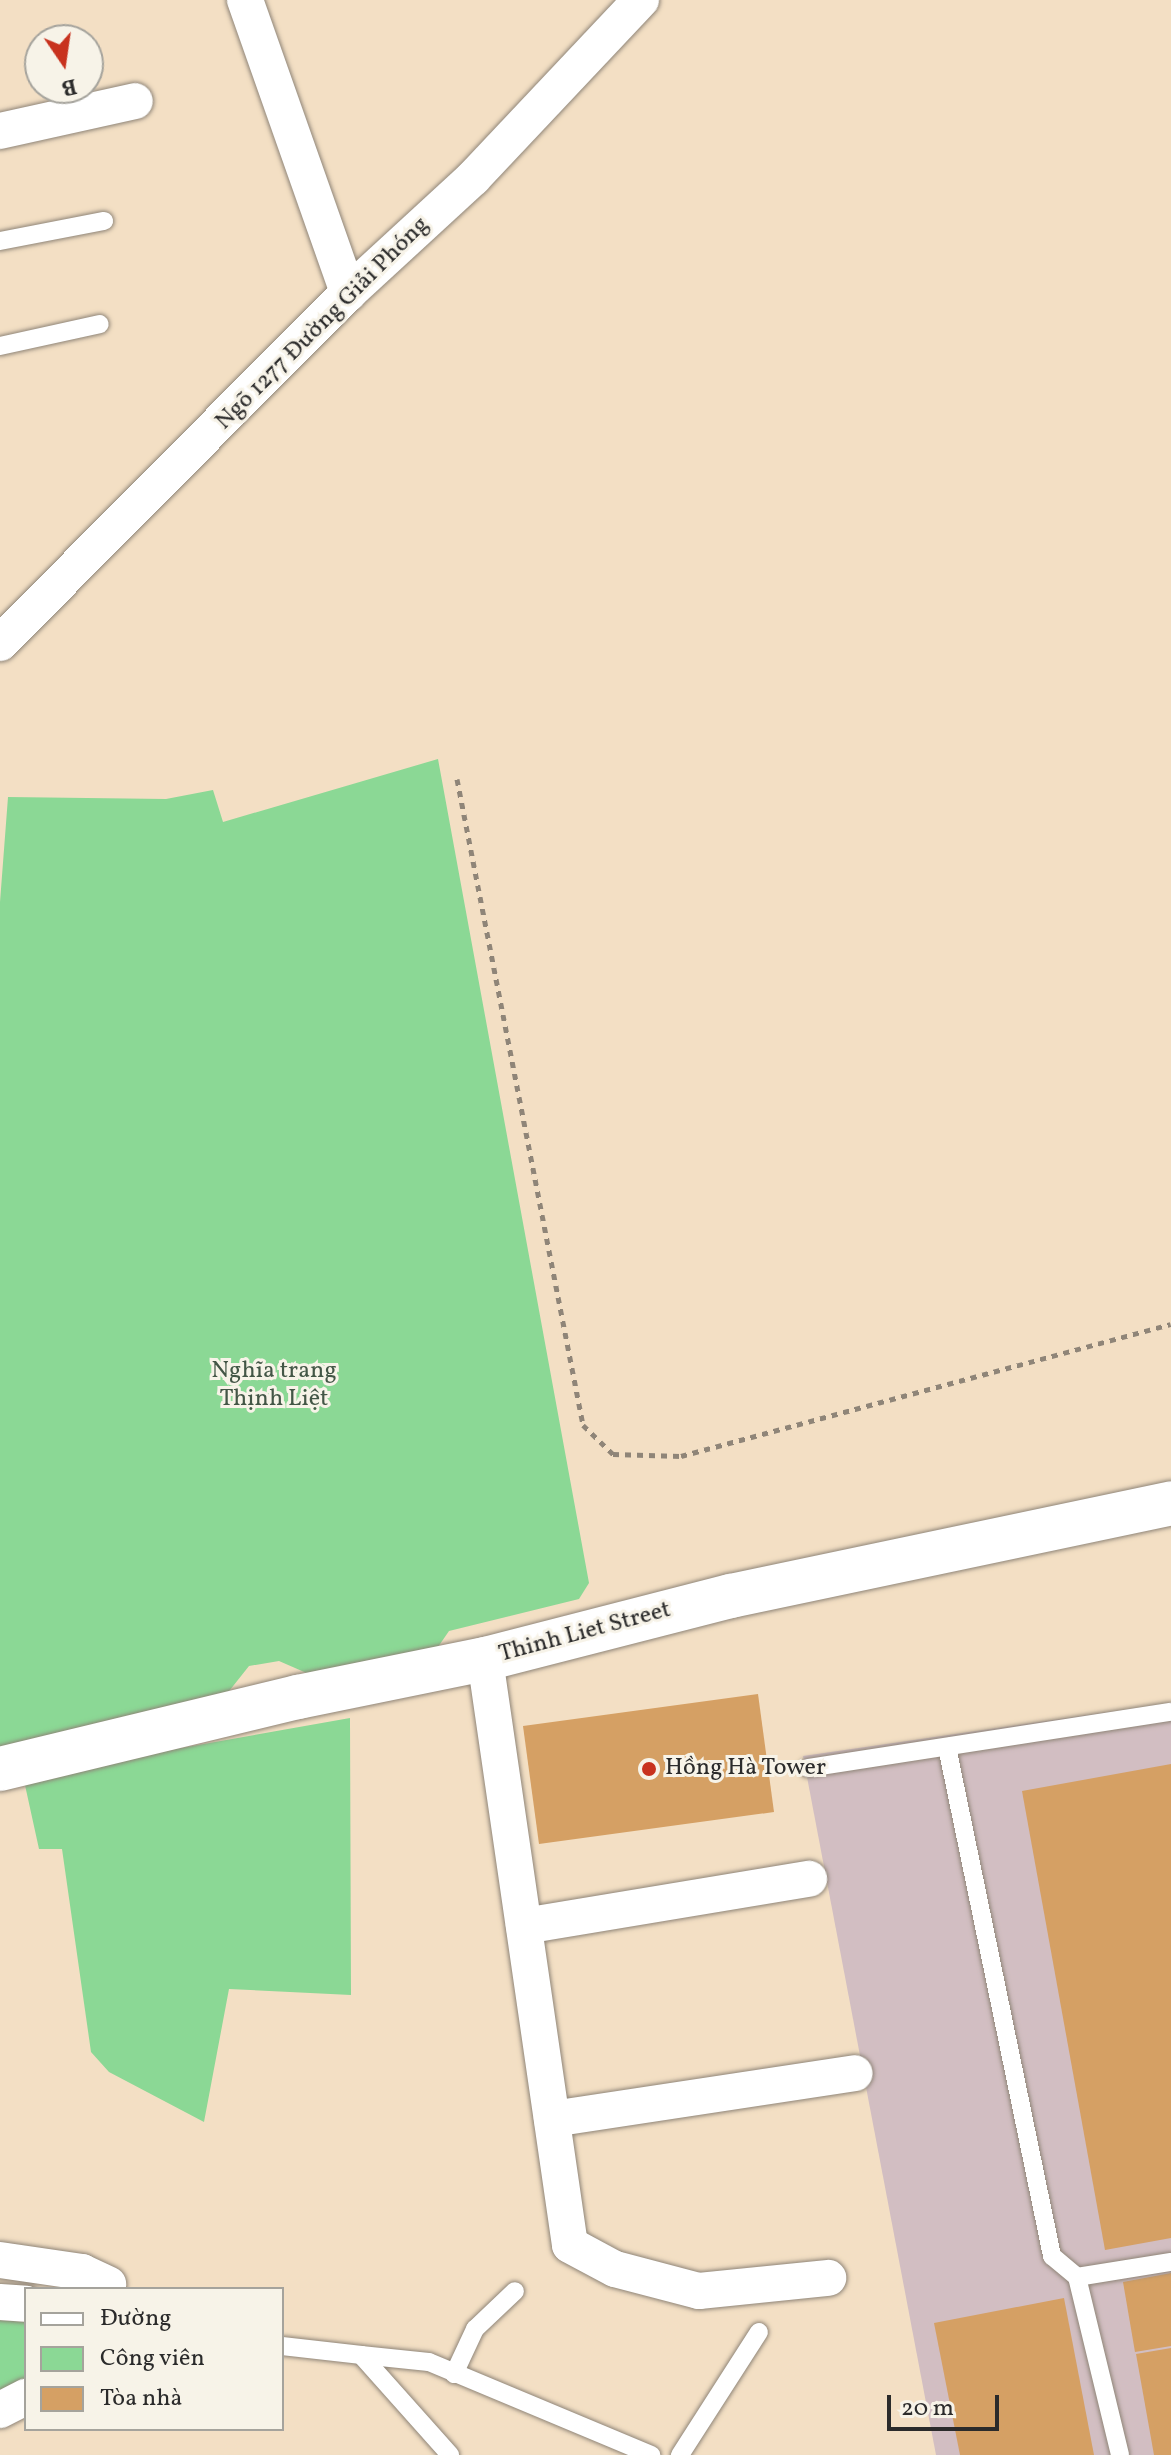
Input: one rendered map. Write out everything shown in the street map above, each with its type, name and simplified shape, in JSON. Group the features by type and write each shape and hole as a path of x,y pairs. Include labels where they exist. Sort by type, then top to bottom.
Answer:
{"street":[{"path":"245,0 348,293"},
{"name":"Ngõ 1277 Đường Giải Phóng","path":"2,634 348,293 485,167 638,1"},
{"path":"0,131 135,101"},
{"name":"Thinh Liet Street","path":"0,1769 298,1697 485,1659 731,1596 1171,1503"},
{"path":"485,1659 570,2245 615,2269 699,2291 828,2278"},
{"path":"524,1926 809,1879"},
{"path":"552,2119 855,2073"},
{"path":"0,2260 82,2272 108,2284"},
{"path":"0,2302 24,2304"},
{"path":"0,2410 24,2398"}],"lane":[{"path":"0,241 104,221"},
{"path":"0,346 100,324"},
{"path":"808,1768 1171,1712"},
{"path":"947,1747 1052,2256 1077,2277 1120,2455"},
{"path":"1077,2277 1171,2262"},
{"path":"454,2374 475,2329 515,2291"},
{"path":"680,2455 759,2332"},
{"path":"284,2346 429,2362 651,2455"},
{"path":"361,2355 450,2455"}],"path":[{"path":"457,779 583,1425 613,1454 681,1456 1171,1324"}],"shaded area":[{"path":"1171,1703 1171,2455 936,2455 803,1756"}],"green space":[{"name":"Nghĩa trang Thịnh Liệt","path":"438,759 589,1583 579,1599 449,1631 438,1647 318,1678 279,1661 249,1666 222,1700 0,1747 0,902 8,797 166,799 213,790 223,822"},
{"path":"350,1718 351,1995 229,1989 204,2122 109,2072 91,2052 62,1849 39,1849 23,1776"},
{"path":"0,2320 24,2322 24,2383 0,2401"}],"building":[{"name":"Hồng Hà Tower","path":"758,1694 774,1812 539,1844 523,1726"},
{"path":"1171,1764 1171,2238 1105,2250 1022,1791"},
{"path":"1171,2273 1171,2346 1135,2352 1123,2282"},
{"path":"1064,2298 1094,2455 960,2455 934,2323"},
{"path":"1171,2348 1171,2455 1154,2455 1136,2354"}],"place":[{"name":"Hồng Hà Tower","path":"649,1769"}]}
